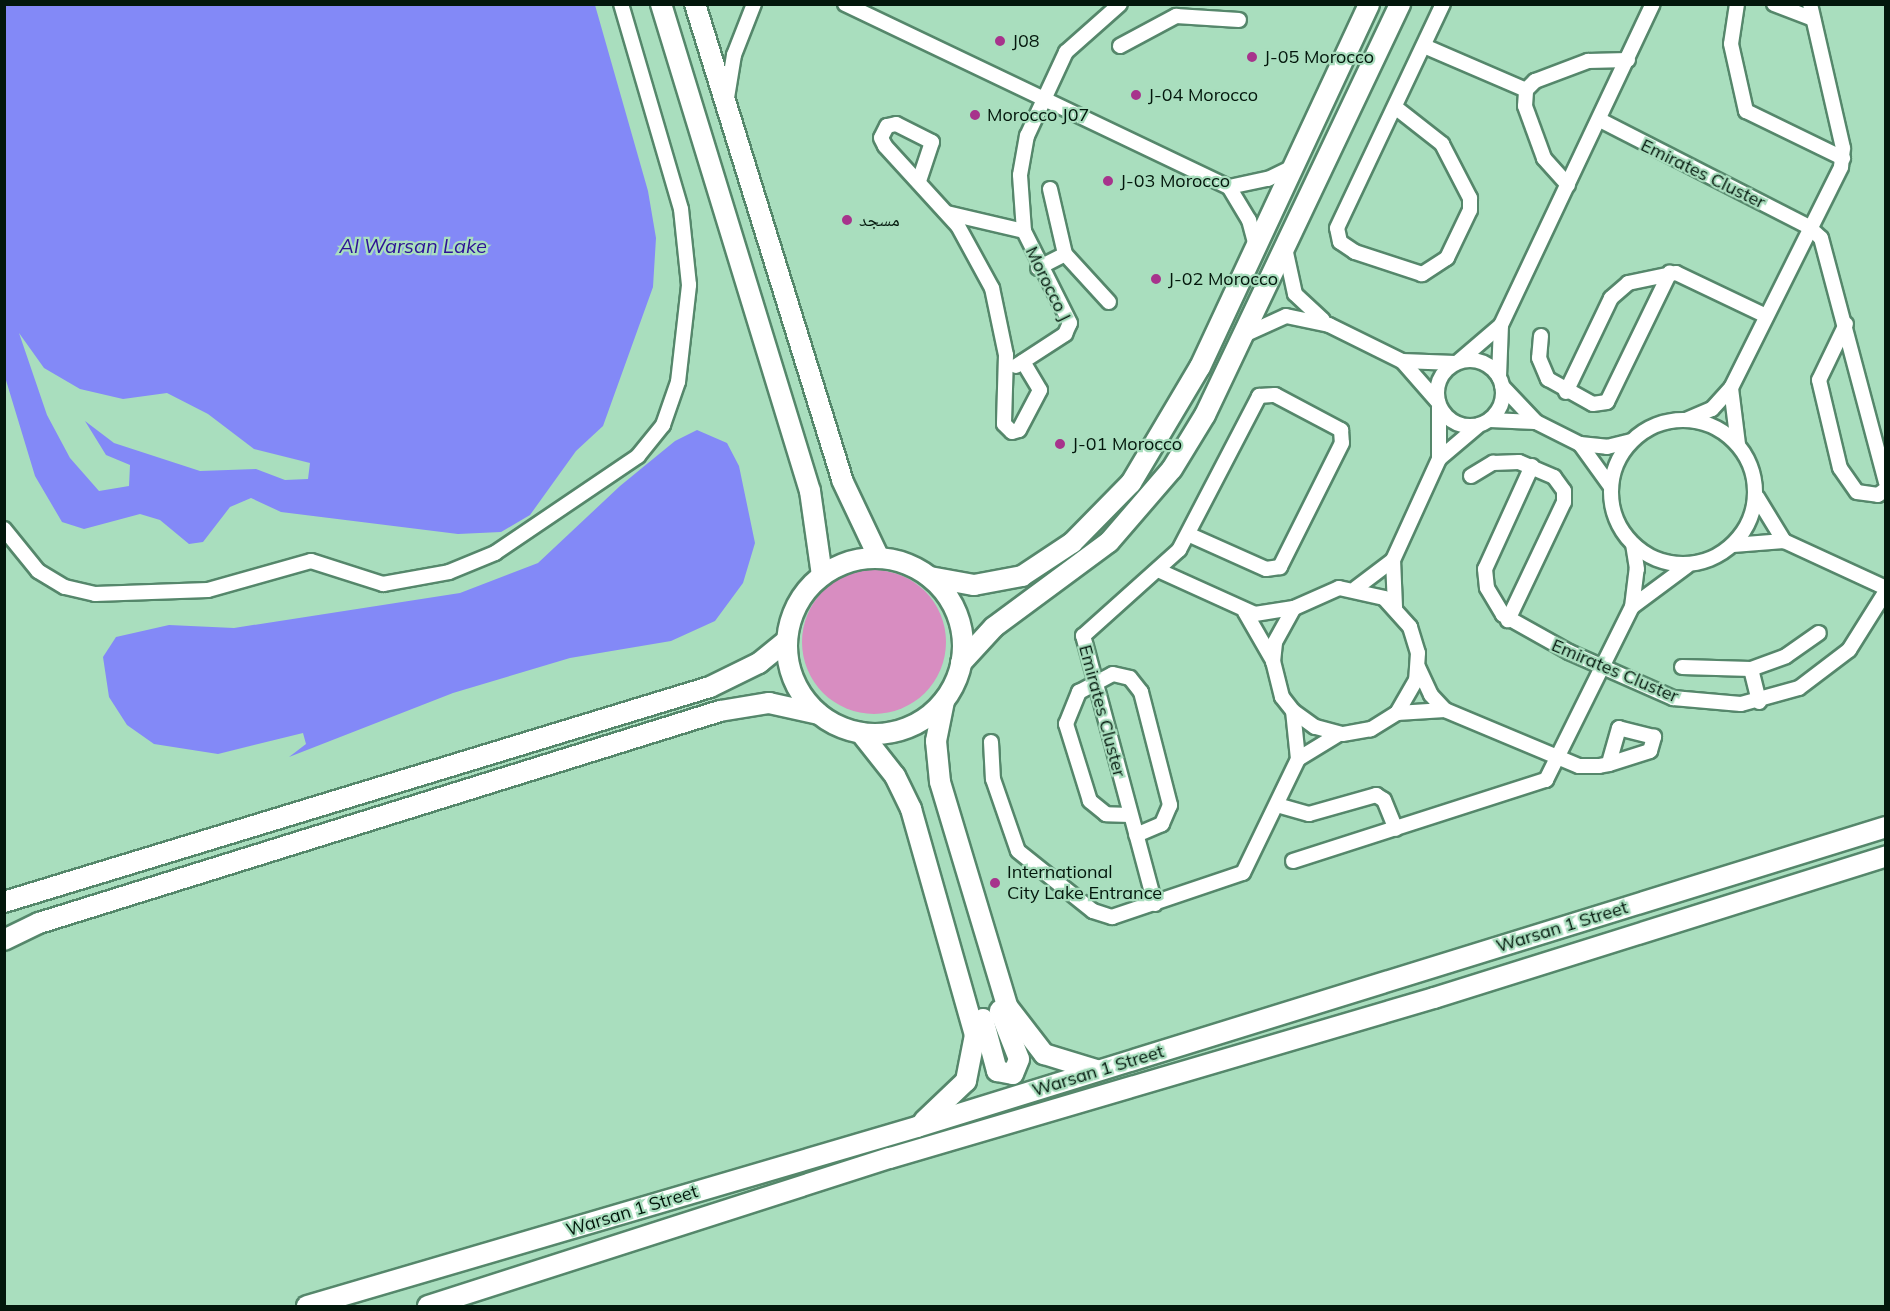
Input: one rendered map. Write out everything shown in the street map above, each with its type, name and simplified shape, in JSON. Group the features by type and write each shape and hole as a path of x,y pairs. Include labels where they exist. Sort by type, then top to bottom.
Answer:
{"street":[{"path":"4,529 38,571 65,587 95,594 208,590 311,561 383,584 449,572 495,553 638,456 663,425 678,382 689,285 681,209 621,4"},
{"path":"661,4 810,490 822,575"},
{"path":"695,4 842,480 879,558"},
{"path":"726,106 734,55 754,4"},
{"path":"845,4 1229,187 1246,214 1256,246"},
{"name":"Morocco J","path":"1007,372 1070,327 1038,268 1024,231 1023,155 1042,97 1077,39 1120,4"},
{"path":"819,714 792,675 787,640 797,603 822,575 855,559 879,558 911,565 930,577 975,585 1022,576 1072,543 1112,505 1167,428 1256,246 1369,4"},
{"path":"1099,1070 1058,1061 1035,1047 1012,1017 999,982 940,782 936,741 944,701 962,663 994,627 1086,563 1146,503 1190,443 1400,4"},
{"path":"1395,107 1442,144 1470,198 1470,210 1447,258 1422,274 1355,252 1337,233 1395,107 1424,46 1443,4"},
{"path":"1439,459 1501,405 1502,325 1653,4"},
{"path":"1737,4 1731,44 1746,111 1843,158"},
{"path":"1774,4 1813,19"},
{"path":"1402,362 1477,360 1501,381 1536,422 1580,444 1607,447 1633,440 1658,424 1686,420 1712,409 1731,388 1809,226 1825,206 1843,158 1810,4"},
{"path":"1119,46 1175,10 1239,20"},
{"path":"1424,46 1526,90"},
{"path":"1568,185 1544,158 1525,106 1526,90 1535,81 1588,61 1628,60"},
{"name":"Emirates Cluster","path":"1600,120 1809,226"},
{"path":"1229,187 1269,179 1293,167"},
{"path":"919,181 946,213 992,288 1007,372 1004,424 1015,432 1040,390 1023,362"},
{"path":"1050,189 1065,254 1109,302"},
{"path":"946,213 1024,231"},
{"path":"1809,226 1828,253 1886,482"},
{"path":"1285,247 1295,294 1329,325"},
{"path":"1038,268 1065,254"},
{"path":"1566,392 1614,293 1670,272 1766,316"},
{"path":"1541,336 1542,369 1566,392 1593,404 1611,399 1670,272"},
{"path":"1242,336 1286,316 1329,325 1402,362 1456,423 1536,422"},
{"path":"1846,324 1819,380 1832,436 1851,487 1878,495 1886,489"},
{"path":"1445,710 1431,695 1418,667 1415,639 1395,607 1393,560 1439,459 1438,404 1441,375 1502,325"},
{"path":"1731,388 1731,418 1739,447 1756,495 1784,541"},
{"name":"Emirates Cluster","path":"1155,904 1082,644 1085,632 1160,571 1191,535 1259,396 1275,395 1341,430 1342,443 1280,567 1266,569 1191,535"},
{"path":"1686,420 1716,428 1739,447"},
{"path":"1633,440 1618,461 1611,487 1616,518 1633,544 1659,561 1689,565"},
{"path":"1580,444 1611,487"},
{"path":"1471,476 1493,463 1532,466 1558,481 1564,502 1508,620"},
{"name":"Emirates Cluster","path":"1532,466 1485,569 1487,588 1508,620 1603,668 1690,702 1759,702 1799,688 1834,665 1861,635 1886,589"},
{"path":"1733,545 1753,514 1756,495"},
{"path":"1632,608 1689,565 1733,545 1784,541 1886,589"},
{"path":"1293,861 1533,788 1546,780 1559,761 1632,608 1637,582 1633,544"},
{"path":"1356,588 1393,560"},
{"path":"1160,571 1245,612 1294,608 1323,591 1356,588 1395,607"},
{"path":"930,577 960,622 962,663"},
{"path":"1273,662 1279,633 1294,608"},
{"path":"1245,612 1273,662 1279,688 1293,711 1316,727 1342,734"},
{"path":"1682,667 1751,669 1786,656 1819,633"},
{"path":"4,902 710,687 759,663 787,640"},
{"path":"1397,713 1412,692 1418,667"},
{"path":"1751,669 1759,702"},
{"path":"1130,815 1106,814 1090,801 1065,724 1073,700 1094,681 1125,675 1141,692 1170,806 1162,824 1136,835"},
{"path":"4,940 39,923 720,711 769,704 819,714 861,733 900,731 944,701"},
{"path":"1298,759 1342,734 1371,729 1397,713 1420,707 1445,710 1559,761 1609,764"},
{"path":"991,742 996,791 1023,858 1099,915 1112,917 1243,873 1298,759 1293,711"},
{"path":"861,733 904,792 969,1004 974,1060 960,1090 917,1127"},
{"path":"1277,806 1309,814 1376,795 1384,800 1396,829"},
{"name":"Warsan 1 Street","path":"307,1306 917,1127 1886,827"},
{"name":"Warsan 1 Street","path":"428,1306 890,1158 1434,998 1886,856"},
{"path":"957,962 980,1011 994,1066 1007,1076 1020,1065 1002,1019 999,982"}],"shaded area":[{"path":"874,570 902,575 925,591 941,614 946,642 941,670 925,693 902,709 874,714 846,709 823,693 807,670 802,642 807,614 823,591 846,575"}],"water":[{"name":"Al Warsan Lake","path":"4,5 595,5 648,191 656,238 653,287 603,426 576,451 530,515 501,532 458,534 281,512 251,498 230,507 203,542 189,544 160,520 140,514 84,529 62,522 35,476 5,377","holes":["19,333 44,368 80,389 123,399 167,393 208,414 254,449 310,463 308,479 285,480 256,469 200,471 114,443 85,421 106,455 130,465 129,486 99,491 70,458 47,415"]},
{"path":"697,430 727,443 739,466 755,543 743,583 715,621 671,641 570,658 453,693 289,757 306,744 303,733 218,754 154,744 127,725 109,697 103,657 116,637 169,625 234,628 460,593 538,563 620,486 675,441"}],"place":[{"name":"J08","path":"1000,41"},
{"name":"J-05 Morocco","path":"1252,57"},
{"name":"J-04 Morocco","path":"1136,95"},
{"name":"Morocco J07","path":"975,115"},
{"name":"J-03 Morocco","path":"1108,181"},
{"name":"مسجد","path":"847,220"},
{"name":"J-02 Morocco","path":"1156,279"},
{"name":"J-01 Morocco","path":"1060,444"},
{"name":"International City Lake Entrance","path":"995,883"}]}
